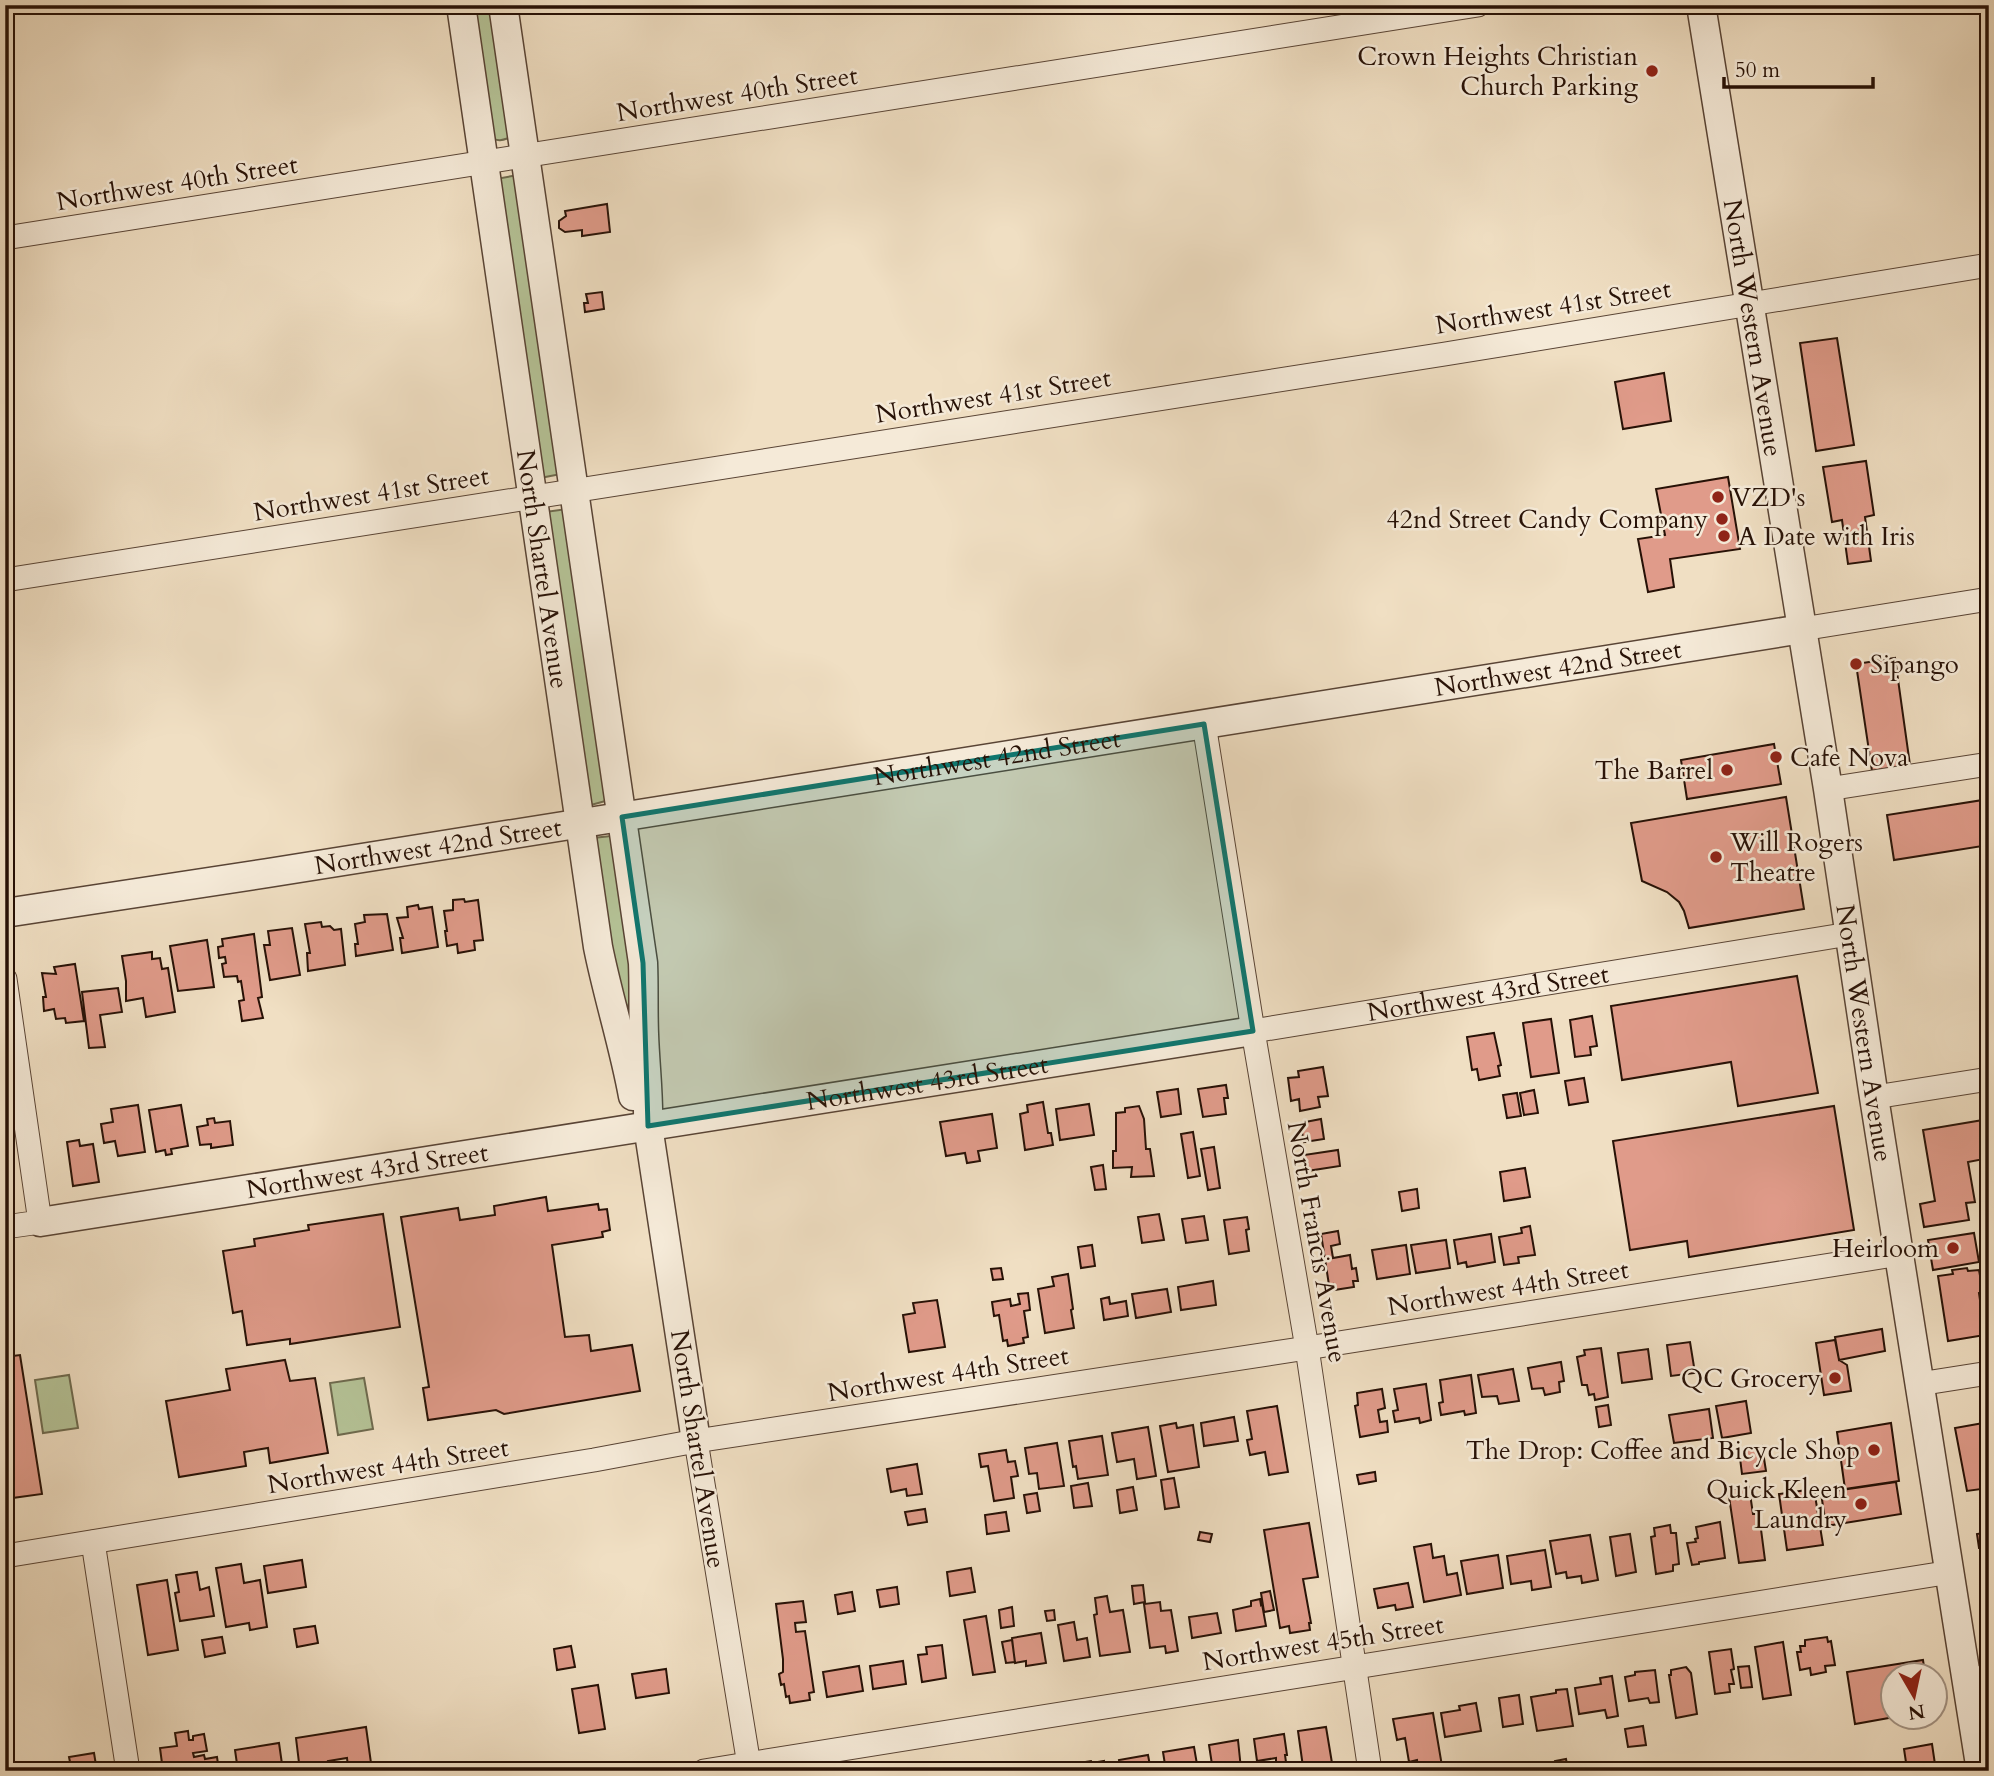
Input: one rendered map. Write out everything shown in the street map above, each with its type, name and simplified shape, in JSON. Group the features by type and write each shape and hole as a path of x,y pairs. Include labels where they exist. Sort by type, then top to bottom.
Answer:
{"street":[{"name":"North Shartel Avenue","path":"461,5 598,947 634,1101 648,1126"},
{"name":"North Shartel Avenue","path":"503,5 643,963 648,1126 749,1768"},
{"name":"Northwest 40th Street","path":"5,238 1478,5"},
{"name":"North Western Avenue","path":"1701,5 1828,789 1919,1384 1951,1573 1978,1678 1981,1771"},
{"name":"Northwest 41st Street","path":"5,580 1445,354 1989,265"},
{"name":"Northwest 42nd Street","path":"5,914 1989,599"},
{"name":"North Francis Avenue","path":"1203,724 1307,1348 1370,1771"},
{"path":"1828,789 1989,764"},
{"name":"Northwest 43rd Street","path":"5,1227 1253,1031 1849,934"},
{"path":"5,979 40,1222"},
{"path":"1875,1097 1989,1079"},
{"name":"Northwest 44th Street","path":"5,1556 572,1464 696,1441 1900,1254"},
{"path":"1919,1384 1989,1373"},
{"path":"93,1542 128,1771"},
{"name":"Northwest 45th Street","path":"704,1771 749,1768 1354,1666 1951,1573"}],"highlighted area":[{"path":"1204,724 1253,1031 648,1126 643,963 622,817"}],"green space":[{"path":"471,5 493,5 509,138 503,140 492,138"},
{"path":"518,175 561,474 540,478 496,179"},
{"path":"567,509 609,800 591,805 545,512"},
{"path":"611,836 634,970 628,1009 614,974 593,838"},
{"path":"69,1375 78,1428 43,1433 35,1380"},
{"path":"364,1378 373,1429 338,1435 330,1383"}],"building":[{"path":"607,204 610,232 582,236 582,230 565,232 559,228 559,221 566,216 565,211"},
{"path":"602,292 604,309 585,312 584,303 588,303 586,294"},
{"path":"1837,338 1854,445 1816,451 1800,343"},
{"path":"1664,373 1671,421 1623,429 1615,382"},
{"path":"1866,461 1874,515 1865,517 1871,561 1848,564 1842,520 1832,522 1823,467"},
{"path":"1728,477 1740,549 1670,559 1674,587 1648,592 1638,539 1665,535 1656,489"},
{"path":"1895,658 1910,765 1872,771 1856,664"},
{"path":"1774,744 1781,784 1687,799 1681,760"},
{"name":"Will Rogers Theatre","path":"1786,797 1804,909 1689,928 1679,902 1667,892 1642,881 1631,823"},
{"path":"1983,800 1984,804 1989,803 1989,845 1894,860 1887,815"},
{"path":"464,899 465,902 478,900 483,940 474,941 475,950 458,953 457,944 447,946 444,911 453,910 453,900"},
{"path":"418,905 419,909 432,907 438,947 402,953 400,938 403,938 397,918 408,917 407,907"},
{"path":"387,914 393,950 356,956 355,944 358,944 355,924 365,922 364,915"},
{"path":"321,922 322,927 341,929 345,965 308,971 307,953 310,953 305,924"},
{"path":"292,928 300,975 270,980 264,945 270,945 268,931"},
{"path":"254,934 262,997 258,998 263,1018 242,1021 239,1001 244,1000 241,981 238,982 237,976 224,977 222,964 226,963 225,957 219,958 218,947 223,946 222,939"},
{"path":"207,940 214,987 178,991 170,946"},
{"path":"152,952 152,959 160,958 162,969 168,968 175,1012 146,1017 143,998 126,1001 122,956"},
{"path":"75,964 84,1021 66,1023 65,1018 56,1019 54,1009 44,1011 43,997 46,997 42,973 56,974 54,967"},
{"path":"1797,976 1818,1093 1738,1106 1731,1062 1622,1080 1611,1006"},
{"path":"118,988 122,1012 100,1015 105,1047 89,1048 82,992"},
{"path":"1592,1016 1597,1046 1590,1047 1591,1055 1575,1057 1570,1020"},
{"path":"1551,1019 1559,1073 1531,1077 1523,1023"},
{"path":"1494,1033 1501,1065 1498,1066 1500,1076 1479,1080 1477,1069 1472,1070 1467,1037"},
{"path":"1323,1067 1328,1096 1318,1097 1320,1107 1300,1111 1299,1099 1291,1101 1288,1078 1299,1077 1298,1071"},
{"path":"1584,1078 1588,1102 1569,1105 1565,1081"},
{"path":"1226,1085 1226,1114 1203,1117 1198,1089"},
{"path":"1178,1089 1181,1114 1161,1117 1157,1092"},
{"path":"1534,1090 1538,1113 1524,1115 1520,1093"},
{"path":"1517,1093 1521,1116 1507,1118 1503,1095"},
{"path":"1043,1102 1048,1133 1051,1133 1053,1145 1025,1150 1020,1114 1028,1112 1027,1105"},
{"path":"1089,1104 1094,1135 1060,1140 1056,1109"},
{"path":"138,1105 145,1152 118,1156 115,1141 104,1143 101,1124 113,1122 111,1109"},
{"path":"181,1105 188,1146 171,1149 172,1154 166,1155 165,1150 156,1152 149,1110"},
{"path":"1139,1106 1144,1119 1146,1149 1150,1149 1154,1176 1131,1177 1132,1167 1113,1168 1116,1113 1125,1112 1125,1108"},
{"path":"1834,1106 1854,1230 1689,1257 1687,1241 1630,1250 1613,1141"},
{"path":"992,1114 997,1148 978,1151 980,1161 967,1163 965,1153 946,1156 940,1122"},
{"path":"214,1118 215,1123 230,1121 233,1145 211,1148 211,1144 200,1145 197,1127 208,1125 207,1119"},
{"path":"1321,1119 1324,1139 1304,1142 1300,1123"},
{"path":"1989,1119 1989,1158 1968,1162 1975,1202 1966,1203 1969,1220 1924,1227 1920,1204 1935,1201 1923,1130"},
{"path":"1193,1132 1200,1176 1188,1178 1181,1134"},
{"path":"79,1140 80,1146 93,1144 99,1182 73,1186 67,1142"},
{"path":"1214,1147 1220,1188 1208,1190 1201,1149"},
{"path":"1338,1150 1340,1166 1307,1171 1304,1155"},
{"path":"1103,1165 1106,1189 1095,1190 1091,1167"},
{"path":"1525,1168 1530,1197 1504,1201 1500,1172"},
{"path":"1417,1189 1419,1208 1402,1211 1399,1192"},
{"path":"546,1197 548,1211 598,1204 599,1210 607,1209 610,1230 602,1232 603,1237 552,1245 565,1337 589,1335 591,1351 632,1345 640,1391 504,1414 496,1410 428,1420 423,1388 429,1387 401,1217 458,1208 460,1220 495,1215 494,1206"},
{"path":"383,1214 400,1327 290,1344 290,1339 247,1345 242,1311 233,1313 223,1251 255,1246 254,1239 309,1230 308,1225"},
{"path":"1159,1214 1164,1240 1142,1243 1138,1217"},
{"path":"1204,1216 1208,1240 1186,1243 1182,1219"},
{"path":"1247,1217 1249,1251 1229,1254 1224,1220"},
{"path":"1530,1226 1535,1255 1518,1257 1519,1263 1504,1265 1499,1237 1522,1233 1521,1228"},
{"path":"1338,1231 1340,1244 1331,1246 1333,1258 1350,1255 1352,1269 1356,1268 1358,1281 1353,1281 1354,1287 1334,1290 1333,1284 1329,1285 1321,1234"},
{"name":"Heirloom","path":"1974,1233 1979,1262 1933,1270 1928,1240"},
{"path":"1491,1234 1495,1262 1467,1267 1466,1262 1458,1264 1454,1240"},
{"path":"1446,1240 1450,1268 1416,1273 1411,1245"},
{"path":"1092,1245 1095,1266 1081,1268 1078,1247"},
{"path":"1406,1245 1410,1274 1377,1279 1372,1250"},
{"path":"1001,1268 1003,1279 993,1280 991,1269"},
{"path":"1967,1268 1968,1271 1979,1270 1983,1292 1979,1293 1985,1335 1948,1341 1938,1276"},
{"path":"1068,1274 1074,1328 1045,1333 1038,1289 1054,1286 1052,1277"},
{"path":"1213,1281 1216,1305 1181,1310 1178,1287"},
{"path":"1167,1289 1171,1312 1136,1318 1132,1294"},
{"path":"1028,1293 1030,1310 1024,1311 1028,1337 1023,1338 1024,1343 1008,1346 1007,1340 1003,1341 999,1315 994,1316 992,1302 1010,1299 1011,1306 1020,1304 1018,1294"},
{"path":"1109,1297 1110,1304 1126,1301 1128,1316 1104,1320 1101,1299"},
{"path":"937,1300 945,1347 909,1352 903,1315 915,1313 913,1303"},
{"path":"1882,1329 1885,1351 1839,1360 1835,1337"},
{"name":"QC Grocery","path":"1835,1340 1839,1360 1847,1365 1851,1391 1824,1395 1816,1343"},
{"path":"1690,1342 1695,1373 1671,1376 1667,1345"},
{"path":"1601,1348 1608,1397 1595,1400 1594,1394 1589,1395 1587,1385 1582,1385 1577,1357 1585,1355 1584,1350"},
{"path":"1648,1349 1652,1379 1622,1383 1618,1353"},
{"path":"20,1355 42,1494 5,1499 5,1357"},
{"path":"285,1360 290,1381 315,1378 328,1453 270,1463 268,1448 244,1452 246,1466 179,1477 166,1401 230,1390 226,1369"},
{"path":"1561,1362 1564,1381 1559,1382 1560,1392 1545,1395 1543,1388 1532,1389 1528,1368"},
{"path":"1513,1369 1519,1401 1499,1404 1497,1396 1482,1397 1478,1375"},
{"path":"1471,1375 1476,1413 1465,1415 1464,1411 1441,1415 1439,1403 1443,1402 1440,1380"},
{"path":"1426,1384 1431,1420 1420,1423 1419,1418 1395,1422 1393,1411 1398,1410 1394,1389"},
{"path":"1382,1389 1385,1408 1378,1410 1380,1422 1387,1421 1388,1432 1360,1437 1355,1406 1358,1405 1357,1393"},
{"path":"1746,1401 1751,1433 1722,1438 1716,1406"},
{"path":"1608,1405 1611,1425 1599,1427 1596,1407"},
{"path":"1277,1406 1288,1472 1269,1475 1265,1452 1250,1455 1247,1440 1252,1439 1247,1411"},
{"path":"1709,1409 1713,1438 1674,1443 1669,1415"},
{"path":"1234,1417 1238,1441 1204,1446 1201,1423"},
{"path":"1989,1422 1989,1488 1967,1491 1955,1428"},
{"path":"1176,1423 1177,1428 1193,1425 1199,1467 1168,1472 1160,1426"},
{"path":"1891,1423 1899,1481 1845,1489 1837,1432"},
{"path":"1148,1427 1156,1476 1137,1479 1134,1459 1117,1462 1112,1433"},
{"path":"1102,1436 1108,1475 1078,1479 1069,1441"},
{"path":"1057,1443 1064,1486 1039,1489 1037,1473 1029,1474 1025,1448"},
{"path":"1762,1446 1766,1471 1742,1474 1739,1450"},
{"path":"1006,1450 1008,1462 1015,1461 1018,1476 1011,1477 1014,1498 994,1501 988,1466 981,1467 979,1454"},
{"path":"917,1464 922,1494 907,1496 906,1489 891,1492 887,1469"},
{"path":"1375,1472 1376,1481 1359,1484 1357,1475"},
{"path":"1174,1478 1179,1507 1165,1509 1161,1480"},
{"name":"Quick Kleen Laundry","path":"1896,1482 1901,1514 1826,1526 1821,1493"},
{"path":"1088,1483 1092,1506 1074,1508 1071,1486"},
{"path":"1133,1487 1137,1510 1120,1513 1117,1490"},
{"path":"1749,1487 1753,1514 1759,1514 1765,1560 1739,1563 1728,1490"},
{"path":"1814,1489 1823,1545 1787,1550 1779,1494"},
{"path":"1037,1493 1040,1511 1027,1513 1024,1495"},
{"path":"925,1509 927,1522 908,1525 905,1512"},
{"path":"1006,1512 1009,1531 987,1534 985,1515"},
{"path":"1720,1522 1725,1558 1692,1565 1687,1543 1696,1542 1696,1527"},
{"path":"1309,1523 1318,1577 1303,1579 1310,1630 1290,1633 1289,1626 1280,1628 1264,1530"},
{"path":"1670,1525 1671,1533 1676,1533 1679,1564 1673,1565 1673,1571 1656,1574 1651,1537 1655,1536 1654,1528"},
{"path":"1200,1532 1212,1534 1210,1542 1198,1540"},
{"path":"1989,1532 1989,1547 1979,1548 1977,1534"},
{"path":"1630,1534 1636,1572 1616,1576 1610,1537"},
{"path":"1590,1535 1598,1580 1582,1583 1581,1576 1567,1578 1566,1572 1556,1574 1550,1541"},
{"path":"1431,1544 1433,1558 1444,1556 1447,1575 1457,1573 1461,1595 1424,1602 1414,1547"},
{"path":"1545,1550 1551,1587 1532,1590 1531,1581 1511,1584 1507,1556"},
{"path":"1498,1555 1503,1588 1467,1594 1461,1561"},
{"path":"302,1560 306,1587 268,1593 264,1566"},
{"path":"241,1564 244,1583 260,1580 267,1627 250,1630 249,1623 226,1627 216,1568"},
{"path":"971,1568 975,1592 950,1596 947,1572"},
{"path":"197,1572 200,1590 209,1587 214,1616 180,1621 175,1593 179,1592 176,1575"},
{"path":"167,1580 178,1650 148,1655 137,1585"},
{"path":"1408,1583 1413,1607 1396,1610 1395,1605 1378,1608 1374,1589"},
{"path":"1143,1585 1145,1602 1134,1604 1132,1586"},
{"path":"897,1587 899,1604 880,1607 877,1590"},
{"path":"1270,1591 1274,1610 1264,1612 1261,1593"},
{"path":"852,1592 855,1611 838,1614 835,1595"},
{"path":"1107,1596 1110,1612 1123,1610 1130,1652 1100,1656 1094,1615 1097,1614 1095,1598"},
{"path":"1260,1599 1266,1626 1236,1631 1233,1610 1251,1606 1251,1601"},
{"path":"803,1601 806,1622 795,1623 796,1632 805,1631 814,1692 809,1693 810,1700 790,1703 779,1674 783,1672 783,1659 776,1604"},
{"path":"1160,1602 1161,1611 1171,1610 1178,1651 1166,1653 1165,1646 1150,1648 1144,1604"},
{"path":"1012,1607 1014,1626 1001,1628 999,1610"},
{"path":"1054,1610 1055,1620 1047,1621 1045,1611"},
{"path":"1217,1613 1221,1633 1192,1638 1189,1617"},
{"path":"986,1616 995,1672 973,1675 964,1620"},
{"path":"1074,1622 1077,1640 1087,1638 1090,1657 1064,1661 1058,1625"},
{"path":"315,1626 318,1643 297,1647 294,1629"},
{"path":"1041,1633 1046,1663 1026,1666 1026,1661 1015,1663 1012,1638"},
{"path":"222,1637 225,1653 205,1657 202,1640"},
{"path":"1827,1637 1828,1642 1831,1641 1835,1665 1825,1666 1826,1672 1811,1675 1810,1668 1800,1670 1797,1652 1801,1652 1800,1646 1805,1646 1805,1640"},
{"path":"1012,1640 1015,1662 1006,1663 1002,1642"},
{"path":"1783,1642 1791,1695 1763,1699 1755,1647"},
{"path":"942,1645 946,1678 922,1682 918,1655 927,1654 926,1647"},
{"path":"571,1646 575,1667 557,1670 554,1649"},
{"path":"1731,1649 1734,1684 1729,1684 1730,1692 1715,1694 1709,1652"},
{"path":"903,1661 906,1684 873,1689 870,1666"},
{"path":"859,1666 863,1691 827,1697 823,1672"},
{"path":"1749,1666 1752,1687 1741,1688 1738,1667"},
{"path":"1686,1667 1691,1673 1697,1714 1676,1718 1669,1675 1671,1670"},
{"path":"1878,1667 1878,1720 1855,1724 1847,1672"},
{"path":"666,1669 669,1693 636,1698 632,1674"},
{"path":"1655,1670 1659,1702 1650,1703 1648,1698 1629,1701 1625,1677 1635,1675 1635,1672"},
{"path":"1612,1676 1618,1716 1607,1718 1605,1710 1579,1714 1575,1688 1601,1684 1600,1678"},
{"path":"598,1685 605,1729 579,1733 572,1689"},
{"path":"1567,1689 1573,1726 1537,1731 1531,1697"},
{"path":"1519,1695 1523,1724 1503,1727 1499,1698"},
{"path":"1476,1703 1481,1731 1445,1737 1441,1713 1460,1710 1459,1706"},
{"path":"1433,1713 1442,1766 1418,1770 1417,1760 1409,1762 1405,1738 1397,1740 1393,1719"},
{"path":"1643,1726 1646,1745 1628,1747 1625,1729"},
{"path":"366,1727 371,1763 348,1767 347,1758 328,1761 330,1770 300,1771 296,1738"},
{"path":"1326,1727 1332,1763 1303,1767 1298,1731"},
{"path":"188,1731 189,1740 193,1740 193,1736 204,1734 207,1751 193,1753 194,1757 217,1757 219,1771 163,1771 160,1748 177,1746 175,1733"},
{"path":"1284,1734 1286,1762 1276,1763 1276,1758 1257,1761 1254,1739"},
{"path":"1238,1740 1241,1769 1213,1771 1209,1745"},
{"path":"279,1743 283,1771 238,1771 235,1750"},
{"path":"1932,1744 1936,1771 1895,1771 1907,1769 1904,1749"},
{"path":"1194,1747 1198,1770 1166,1771 1163,1752"},
{"path":"94,1753 97,1771 49,1771 71,1767 69,1757"},
{"path":"1148,1755 1151,1771 1121,1771 1119,1760"},
{"path":"1566,1759 1568,1770 1556,1771 1555,1761"},
{"path":"1091,1761 1104,1761 1105,1771 1075,1771 1074,1766"},
{"path":"1327,1763 1328,1770 1313,1771 1312,1766"}],"place":[{"name":"Crown Heights Christian Church Parking","path":"1652,71"},
{"name":"VZD's","path":"1718,497"},
{"name":"42nd Street Candy Company","path":"1722,519"},
{"name":"A Date with Iris","path":"1724,536"},
{"name":"Sipango","path":"1856,664"},
{"name":"Cafe Nova","path":"1776,757"},
{"name":"The Barrel","path":"1727,770"},
{"name":"Will Rogers Theatre","path":"1716,857"},
{"name":"Heirloom","path":"1953,1248"},
{"name":"QC Grocery","path":"1835,1378"},
{"name":"The Drop: Coffee and Bicycle Shop","path":"1874,1450"},
{"name":"Quick Kleen Laundry","path":"1861,1504"}]}
